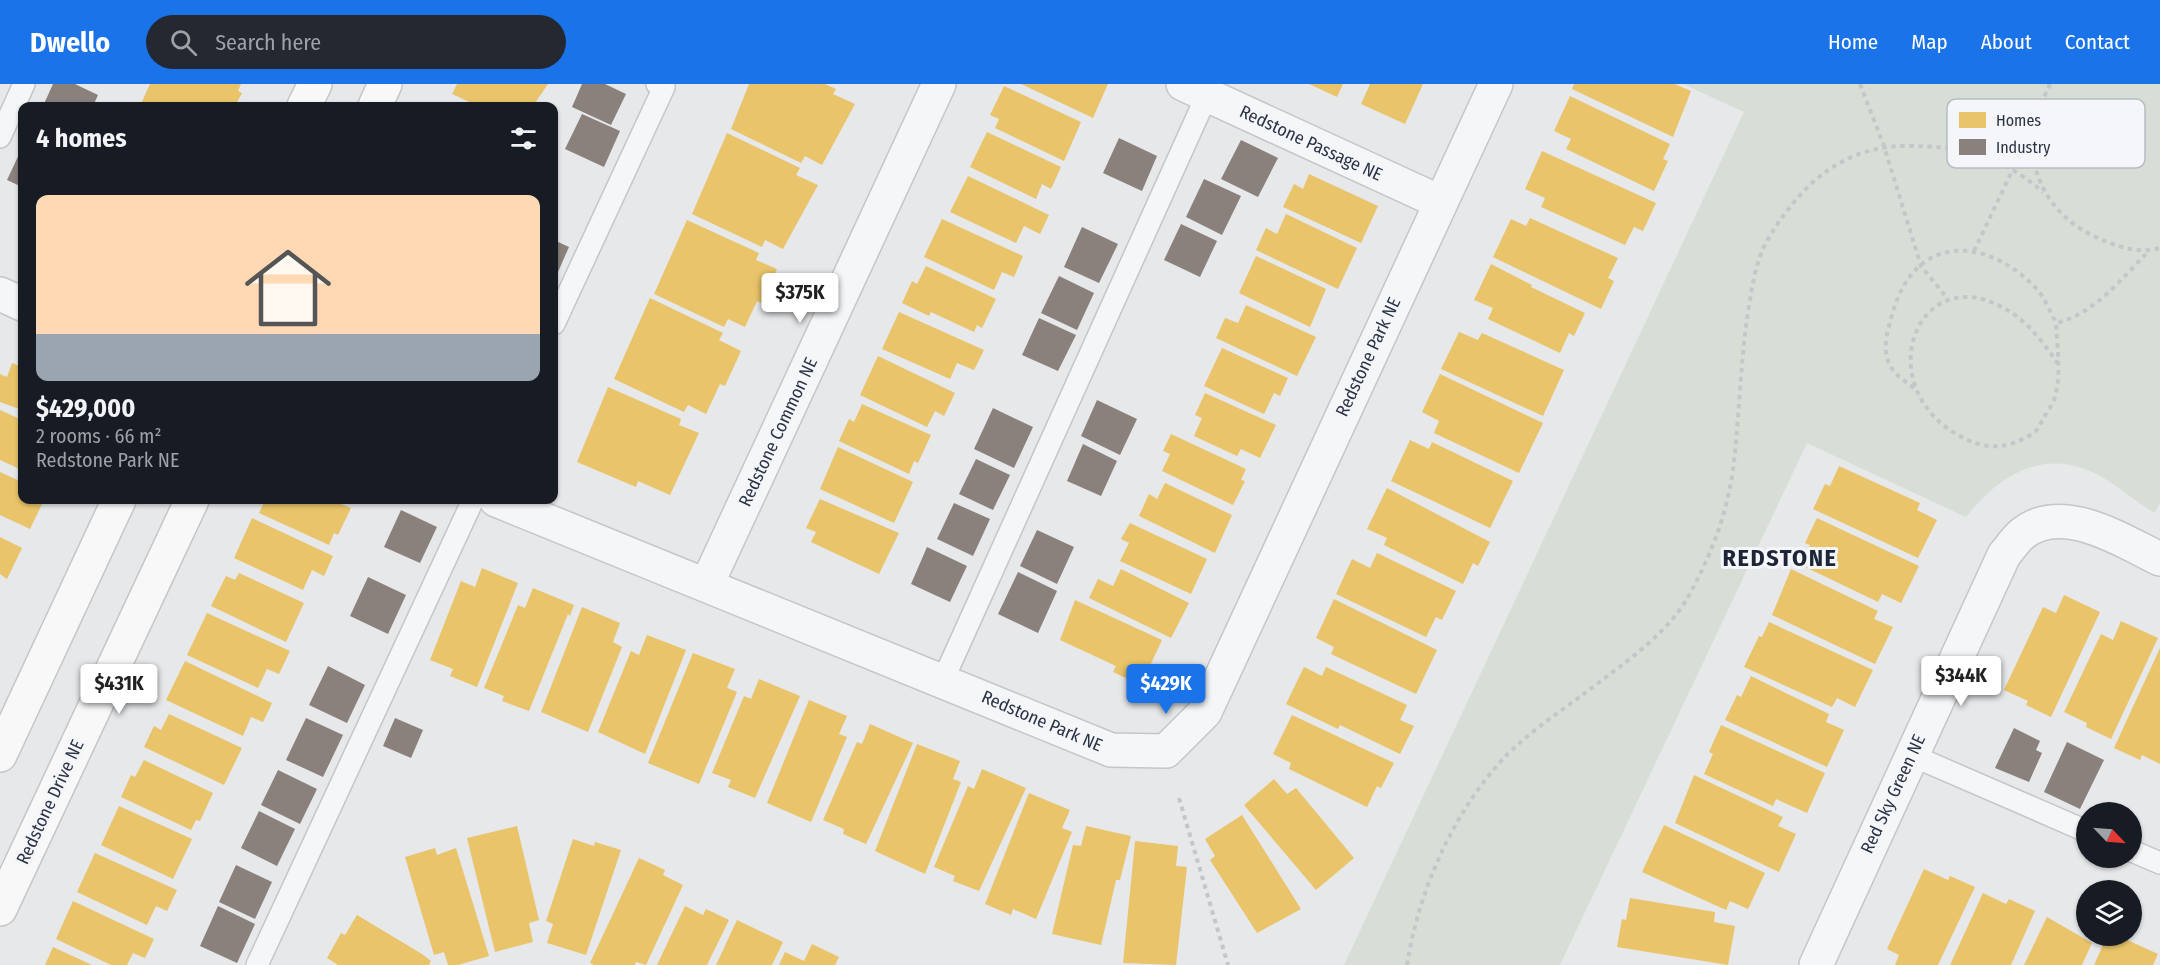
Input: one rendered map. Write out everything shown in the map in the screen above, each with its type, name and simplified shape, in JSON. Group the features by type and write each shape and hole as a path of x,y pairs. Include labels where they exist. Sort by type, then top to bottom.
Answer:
{"street":[{"path":"306,102 315,84"},
{"path":"377,102 385,84"},
{"name":"Redstone Common NE","path":"707,584 939,84"},
{"name":"Redstone Park NE","path":"506,504 1111,750 1166,751 1205,712 1496,84"},
{"name":"Redstone Passage NE","path":"1195,90 1440,202"},
{"path":"0,294 18,302"},
{"path":"0,755 117,504"},
{"name":"Redstone Drive NE","path":"0,909 190,504"},
{"name":"Red Sky Green NE","path":"1816,965 2004,555 2023,533 2053,521 2090,526 2160,559"}],"lane":[{"path":"0,137 24,84"},
{"path":"558,315 664,87 657,84"},
{"path":"943,680 1195,90"},
{"path":"257,965 471,504"},
{"path":"1911,754 2076,827"},
{"path":"2142,855 2160,863"}],"path":[{"path":"1860,84 1884,146 1921,266 1947,298"},
{"path":"2044,99 2050,84"},
{"path":"1407,965 1417,919 1437,865 1462,814 1496,767 1537,729 1618,667 1665,627 1687,600 1723,517 1733,472 1745,328 1754,276 1765,245 1789,207 1817,177 1843,161 1884,146 1947,148"},
{"path":"2036,168 2043,192"},
{"path":"1974,251 2013,169 2043,192 2062,214 2094,236 2114,245 2148,252"},
{"path":"2056,322 2074,319 2096,303 2148,252 2160,248"},
{"path":"1914,388 1894,373 1886,356 1889,324 1896,301 1907,281 1935,254 1954,249 1974,251 2011,268 2037,288 2056,322 2058,364 2054,400 2035,432 2010,446 1975,444 1942,427 1923,406 1914,388 1911,355 1917,328 1931,308 1947,298 1968,297 1996,304 2020,319 2058,364"},
{"path":"1179,798 1228,965"}],"shaded area":[{"path":"1683,84 2160,84 2160,503 2155,513 2110,482 2089,471 2069,465 2049,464 2031,467 2013,475 1981,500 1966,517 1807,443 1560,965 1344,965 1744,112"}],"building: Homes":[{"path":"150,84 241,84 238,91 242,93 237,102 142,102"},
{"path":"457,84 548,84 536,102 469,102 452,94"},
{"path":"749,84 825,84 836,89 833,94 855,104 822,165 805,156 801,163 731,129"},
{"path":"1021,84 1108,84 1093,118"},
{"path":"1309,84 1343,84 1337,97"},
{"path":"1370,84 1423,84 1405,124 1361,104"},
{"path":"1574,84 1675,84 1691,91 1673,137 1572,89"},
{"path":"1004,86 1081,122 1064,161 995,128 999,119 990,115"},
{"path":"1570,96 1670,144 1663,159 1668,161 1654,191 1566,149 1571,139 1554,131"},
{"path":"987,132 1061,167 1051,189 1042,184 1036,199 970,167"},
{"path":"727,133 800,168 796,175 818,185 783,249 765,240 762,247 692,214"},
{"path":"1542,151 1656,203 1643,231 1634,227 1625,245 1541,207 1545,198 1525,189"},
{"path":"1309,174 1378,206 1361,243 1283,207 1294,184 1303,189"},
{"path":"968,176 1049,215 1040,234 1024,226 1016,243 950,212"},
{"path":"1286,214 1357,248 1338,289 1256,250 1266,228 1277,234"},
{"path":"1530,218 1618,258 1608,278 1614,281 1601,309 1493,257 1511,219 1526,226"},
{"path":"942,219 1023,256 1014,277 1002,272 994,290 924,257"},
{"path":"687,220 759,253 756,260 777,269 761,303 757,301 745,327 728,319 724,327 654,294"},
{"path":"1256,256 1326,289 1310,327 1239,293"},
{"path":"1491,264 1532,285 1531,287 1585,313 1574,336 1569,333 1560,353 1488,319 1493,308 1474,300"},
{"path":"926,266 996,299 982,328 977,325 974,332 931,312 929,316 902,303 912,281 917,284"},
{"path":"650,298 723,333 719,340 741,351 725,386 720,384 706,414 688,405 684,412 614,379"},
{"path":"1246,305 1316,337 1297,376 1216,338 1225,318 1238,323"},
{"path":"899,312 984,350 974,370 957,363 950,379 882,349"},
{"path":"1459,332 1478,340 1482,333 1564,370 1543,416 1441,369"},
{"path":"1222,348 1288,378 1280,396 1274,393 1264,414 1204,386"},
{"path":"878,356 955,393 944,416 935,411 927,427 860,395"},
{"path":"12,363 18,365 18,409 0,402 0,374 7,377"},
{"path":"1440,374 1543,423 1519,473 1434,433 1439,421 1422,412"},
{"path":"608,387 681,419 679,425 699,433 670,495 638,481 636,487 577,462"},
{"path":"1205,393 1276,425 1260,458 1241,449 1237,456 1194,436 1202,418 1195,415"},
{"path":"862,404 931,435 918,463 914,461 909,474 839,441 849,419 854,422"},
{"path":"0,410 18,418 18,468 0,460"},
{"path":"1171,434 1246,469 1241,480 1245,481 1233,505 1162,471 1170,454 1163,451"},
{"path":"1410,440 1429,449 1432,442 1513,481 1490,528 1391,481"},
{"path":"838,447 913,482 894,523 820,489"},
{"path":"1839,466 1920,503 1917,510 1937,520 1918,558 1813,509 1825,484 1830,486"},
{"path":"0,472 18,480 18,504 42,504 30,529 0,515"},
{"path":"1165,483 1232,515 1215,553 1139,516 1149,494 1157,499"},
{"path":"1387,488 1490,542 1478,566 1473,563 1463,584 1384,545 1387,538 1367,529"},
{"path":"820,499 899,533 879,574 811,542 816,532 806,528"},
{"path":"263,504 341,504 351,508 338,535 334,533 329,545 259,513"},
{"path":"252,518 333,556 324,576 312,570 303,590 234,558"},
{"path":"1817,518 1919,566 1901,603 1882,594 1878,602 1801,565 1810,545 1805,543"},
{"path":"1130,523 1207,559 1191,594 1120,561 1129,543 1121,539"},
{"path":"0,537 22,548 7,579 0,574"},
{"path":"1377,553 1456,591 1442,620 1436,617 1426,637 1336,594 1352,559 1370,568"},
{"path":"482,568 518,583 477,687 450,676 453,669 430,660 461,581 475,587"},
{"path":"1121,569 1189,603 1171,638 1089,598 1098,579 1113,586"},
{"path":"1791,569 1878,611 1874,619 1893,627 1875,664 1772,615"},
{"path":"239,573 304,603 286,642 211,606 226,576 235,580"},
{"path":"533,588 574,605 570,616 568,614 529,711 502,701 504,696 484,688 518,605 525,608"},
{"path":"2064,595 2100,612 2051,717 2026,705 2028,701 2004,690 2043,607 2056,613"},
{"path":"1334,599 1437,650 1416,694 1331,654 1334,647 1316,638"},
{"path":"1075,600 1162,640 1141,685 1113,672 1116,666 1060,640"},
{"path":"582,607 620,623 613,642 622,647 588,732 541,712"},
{"path":"207,613 290,651 279,674 267,669 258,688 187,655"},
{"path":"2121,621 2158,638 2111,739 2086,727 2087,723 2064,712 2101,634 2113,640"},
{"path":"1769,622 1873,670 1855,707 1837,698 1832,707 1744,667 1759,636 1762,637"},
{"path":"647,635 686,650 645,754 598,732 631,651 639,655"},
{"path":"2160,648 2160,764 2142,755 2140,760 2114,748"},
{"path":"693,653 735,669 727,688 737,692 699,784 648,763"},
{"path":"185,661 272,703 263,722 251,717 243,736 166,700"},
{"path":"1304,667 1322,676 1326,667 1407,705 1400,720 1414,726 1400,754 1340,725 1338,729 1286,704"},
{"path":"1751,676 1829,714 1826,722 1844,730 1827,767 1725,720 1737,695 1741,697"},
{"path":"759,679 800,696 755,798 728,787 731,780 712,773 744,696 751,699"},
{"path":"809,700 847,716 839,734 847,737 811,822 767,803"},
{"path":"169,714 242,748 224,785 144,747 154,726 161,730"},
{"path":"1292,715 1394,763 1381,788 1377,786 1367,807 1289,769 1291,763 1273,754"},
{"path":"870,724 913,743 866,844 843,834 844,829 823,820 857,742 862,744"},
{"path":"1721,725 1825,773 1807,813 1776,799 1773,806 1704,774 1713,754 1709,752"},
{"path":"917,744 960,761 953,779 961,782 925,874 875,851"},
{"path":"144,760 213,793 200,821 196,820 191,830 121,797 131,775 135,777"},
{"path":"982,769 1026,788 979,891 953,881 955,876 934,867 968,786 974,789"},
{"path":"1694,775 1783,817 1778,826 1796,834 1779,872 1675,823"},
{"path":"1274,779 1287,794 1296,788 1354,858 1316,890 1244,805"},
{"path":"1029,793 1070,810 1062,828 1072,832 1036,919 1013,909 1011,915 985,904"},
{"path":"119,806 192,839 173,879 101,845"},
{"path":"1242,815 1301,909 1257,933 1210,860 1215,856 1205,839"},
{"path":"1664,825 1765,873 1748,909 1730,901 1726,910 1642,872"},
{"path":"517,826 539,920 529,923 533,942 495,952 467,838"},
{"path":"1086,826 1131,836 1120,880 1116,880 1101,945 1052,934 1073,845 1081,846"},
{"path":"573,839 594,846 595,842 621,850 586,955 547,943 553,924 546,921"},
{"path":"1135,841 1178,846 1176,866 1187,867 1176,965 1123,963"},
{"path":"435,848 437,855 456,848 489,956 458,965 448,965 444,952 434,955 405,857"},
{"path":"95,853 177,890 167,911 156,906 147,925 77,892"},
{"path":"639,858 665,870 663,875 683,885 646,965 636,962 635,965 594,965 590,963"},
{"path":"1924,869 1948,880 1950,876 1975,887 1938,965 1895,965 1899,955 1887,949"},
{"path":"1983,893 2006,904 2009,899 2035,911 2011,965 1950,965"},
{"path":"1630,898 1715,912 1714,922 1735,926 1728,965 1617,947 1622,919 1626,920"},
{"path":"73,901 154,939 145,958 133,953 127,965 111,965 56,939"},
{"path":"685,906 703,915 706,909 729,920 707,965 657,965"},
{"path":"357,915 422,954 431,961 429,965 338,965 327,958 341,933 345,935"},
{"path":"2047,917 2076,934 2076,946 2091,946 2082,965 2024,965"},
{"path":"737,920 783,942 772,965 716,965"},
{"path":"812,944 839,957 835,965 779,965 785,952 804,961"},
{"path":"2103,946 2140,946 2158,954 2153,965 2094,965"},
{"path":"53,947 92,965 45,965"}],"building: Industry":[{"path":"53,84 75,84 98,95 95,102 45,102"},
{"path":"582,84 605,84 626,94 611,125 572,107"},
{"path":"582,114 620,131 604,167 565,149"},
{"path":"1119,138 1157,156 1142,191 1103,173"},
{"path":"1241,140 1278,158 1258,197 1221,179"},
{"path":"18,157 18,185 7,180"},
{"path":"1204,179 1241,196 1222,235 1186,217"},
{"path":"1181,224 1217,241 1200,277 1164,260"},
{"path":"1082,227 1118,244 1099,283 1064,267"},
{"path":"558,242 569,247 558,272"},
{"path":"1059,276 1094,293 1077,330 1041,313"},
{"path":"1039,318 1076,335 1058,371 1022,355"},
{"path":"1097,400 1137,419 1120,455 1081,436"},
{"path":"993,408 1033,427 1014,468 974,449"},
{"path":"1083,444 1117,461 1101,496 1067,481"},
{"path":"976,459 1010,475 993,510 959,494"},
{"path":"954,503 990,519 973,556 937,539"},
{"path":"401,510 437,527 420,563 384,547"},
{"path":"1037,530 1074,547 1057,584 1020,566"},
{"path":"927,547 967,566 950,602 911,584"},
{"path":"1018,572 1057,591 1038,633 998,614"},
{"path":"368,577 406,595 388,634 350,616"},
{"path":"328,666 365,685 347,723 309,705"},
{"path":"306,718 343,735 323,777 286,760"},
{"path":"395,718 423,730 411,758 383,746"},
{"path":"2014,728 2040,741 2036,750 2042,753 2029,782 1995,768"},
{"path":"2067,742 2104,760 2083,802 2076,802 2076,807 2044,792"},
{"path":"278,770 317,789 300,824 261,805"},
{"path":"259,811 295,829 277,866 241,848"},
{"path":"236,865 272,882 255,919 219,902"},
{"path":"218,906 255,924 237,963 200,946"}],"district":[{"name":"REDSTONE","path":"1780,558"}]}
